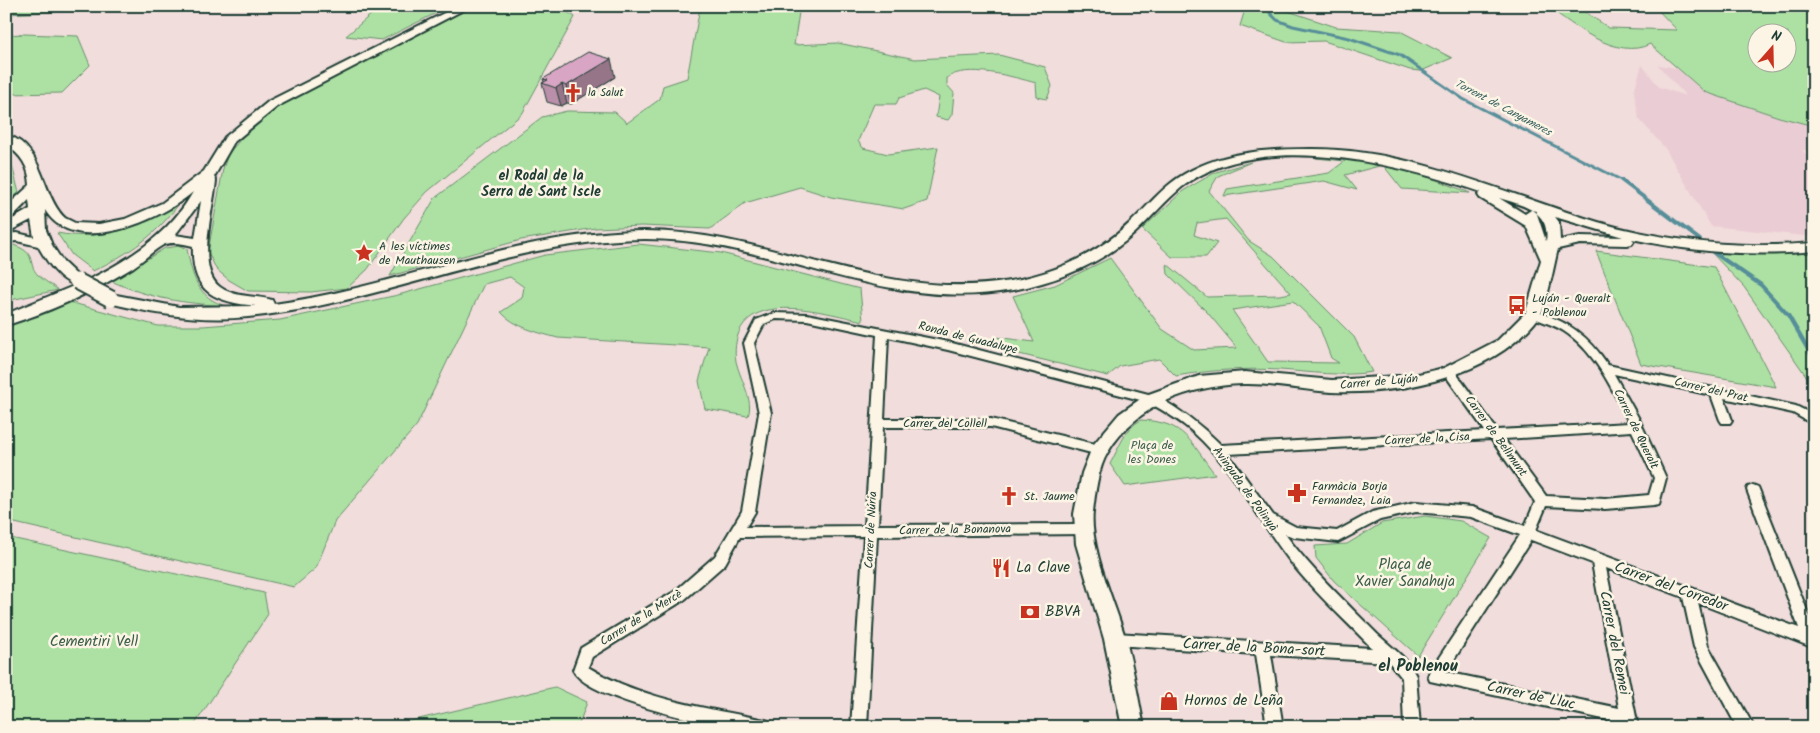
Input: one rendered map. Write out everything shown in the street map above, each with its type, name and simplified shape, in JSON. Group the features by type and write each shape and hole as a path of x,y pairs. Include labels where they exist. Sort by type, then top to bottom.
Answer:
{"main road":[{"path":"10,313 119,268 160,241 183,218 230,140 268,106 313,81 466,6"},
{"path":"6,139 18,146 29,158 38,184 52,212 68,225 92,228 123,224 151,214 175,200 211,171"},
{"path":"38,184 39,228 44,243 55,262 75,286 111,299 155,310 201,314 249,313 314,304 515,252 581,240 630,235 681,237 725,243 892,285 946,290 993,288 1045,278 1087,261 1118,241 1176,186 1197,173 1225,162 1269,153 1314,151 1365,156 1427,170 1597,226 1658,240"},
{"path":"1427,170 1481,194 1532,224"},
{"path":"211,171 210,193 199,244 199,263 203,275 215,289 227,296 244,301 314,304"},
{"path":"6,215 38,184"},
{"path":"1542,208 1531,214 1532,224 1549,252 1580,240 1658,240 1742,248 1792,249 1814,247"},
{"name":"Carrer de Luján","path":"1152,400 1199,382 1245,378 1332,386 1414,381 1449,372 1504,344 1533,314 1554,228 1542,208"},
{"path":"6,229 38,210"},
{"path":"6,238 17,237 44,243"},
{"path":"160,241 183,239 199,244"},
{"path":"1133,727 1115,639 1086,544 1083,514 1091,473 1100,450 1124,418 1152,400"}],"street":[{"name":"Carrer de Queralt","path":"1533,314 1570,330 1591,348 1605,368 1660,478 1654,500 1605,504 1542,501"},
{"name":"Ronda de Guadalupe","path":"774,316 807,317 948,346 1152,400"},
{"name":"Carrer de la Mercè","path":"765,727 650,702 599,684 580,670 586,653 680,596 720,560 748,512 765,413 749,343 760,322 774,316"},
{"name":"Carrer de Núria","path":"859,727 883,333"},
{"name":"Carrer del Prat","path":"1605,368 1796,410 1814,422"},
{"name":"Carrer de Bellmunt","path":"1449,372 1542,501"},
{"path":"1715,391 1726,420"},
{"name":"Avinguda de Polinyà","path":"1152,400 1168,406 1218,450 1298,561 1379,646 1393,656 1409,676 1412,727"},
{"name":"Carrer del Collell","path":"877,423 991,422 1100,450"},
{"name":"Carrer de la Cisa","path":"1218,450 1635,428"},
{"path":"1753,490 1813,641"},
{"path":"1266,518 1294,532 1338,537 1377,516 1416,507 1472,512 1528,534 1542,501"},
{"name":"Carrer de la Bonanova","path":"737,532 1084,529"},
{"name":"Carrer del Corredor","path":"1528,534 1813,641"},
{"name":"Carrer de Lluc","path":"1528,534 1435,676 1629,722"},
{"name":"Carrer del Remei","path":"1598,560 1629,722"},
{"path":"1689,594 1701,647 1746,727"},
{"name":"Carrer de la Bona-sort","path":"1115,639 1263,650 1393,656"},
{"path":"1263,650 1275,727"}],"shaded area":[{"path":"1642,65 1659,87 1686,96 1658,65 1676,68 1706,92 1779,117 1814,126 1814,151 1802,150 1814,162 1814,237 1711,226 1665,148 1639,119 1634,91"}],"green space":[{"path":"6,6 104,6 93,10 6,14"},
{"path":"381,6 410,6 440,11 382,40 346,36"},
{"path":"489,6 545,6 556,8 575,17 522,114 427,192 404,218 367,270 347,288 311,292 248,291 229,280 216,269 208,252 223,169 228,154 246,133 283,104 341,72 467,9"},
{"path":"704,6 800,6 794,45 838,43 915,59 999,55 1045,67 1052,86 1047,99 1037,97 1036,83 978,71 955,74 947,78 947,85 954,93 952,114 948,120 936,117 939,97 924,90 899,98 896,104 874,104 858,141 863,148 888,154 938,147 927,201 904,209 831,197 800,187 745,203 710,229 642,226 595,228 521,240 390,276 435,198 542,117 567,111 615,112 627,123 660,99 663,86 687,78 699,13"},
{"path":"1246,6 1286,6 1285,10 1336,27 1400,31 1452,58 1421,71 1410,70 1324,41 1286,42 1240,26"},
{"path":"1547,6 1576,6 1609,28 1677,30 1654,6 1814,6 1814,126 1779,117 1705,92 1650,44 1637,48 1624,48 1610,44 1582,31"},
{"path":"6,35 78,36 90,65 62,93 6,94"},
{"path":"6,156 11,161 19,193 6,202"},
{"path":"1316,158 1357,160 1395,167 1470,193 1402,189 1383,165 1345,175 1357,190 1324,181 1224,196 1227,189 1329,173 1345,161"},
{"path":"1251,162 1218,176 1209,191 1249,241 1273,256 1354,337 1372,372 1338,374 1241,369 1176,376 1159,359 1120,366 1108,376 987,346 995,337 1034,342 1013,296 1055,285 1110,258 1162,329 1194,350 1237,348 1207,312 1168,274 1167,264 1207,297 1291,293 1226,219 1197,223 1194,235 1217,243 1206,257 1172,257 1142,229 1183,191 1216,172","holes":["1293,301 1319,326 1331,358 1339,363 1268,362 1232,310"]},
{"path":"181,201 162,224 142,242 93,271 72,255 57,233 91,235 122,230 152,218"},
{"path":"10,244 25,251 38,275 58,290 6,301 6,245"},
{"path":"638,244 721,253 860,289 863,321 813,310 794,308 775,309 759,313 746,321 738,335 735,354 748,397 748,416 705,409 699,381 709,347 558,338 543,334 520,326 501,312 522,298 524,287 510,277 484,284 417,425 335,521 316,568 294,587 6,521 6,328 69,302 158,326 203,326 280,320 398,295 545,255"},
{"path":"180,246 187,249 191,268 202,291 216,302 226,306 167,299 140,292 111,281 165,248"},
{"path":"1709,250 1814,253 1814,283 1809,285 1814,289 1814,387 1744,287"},
{"path":"1596,251 1714,267 1776,387 1641,364"},
{"name":"Plaça de les Dones","path":"1141,420 1168,425 1178,430 1192,443 1215,474 1125,486 1110,464 1127,433"},
{"name":"Plaça de Xavier Sanahuja","path":"1425,516 1461,521 1491,538 1418,656 1334,581 1316,558 1315,546 1347,544 1382,523"},
{"name":"Cementiri Vell","path":"6,537 264,593 268,614 193,727 6,727"},
{"path":"555,687 587,702 578,727 385,727"}],"building":[{"path":"588,52 611,59 566,86 562,84 556,88 542,83 548,80 543,79"}],"waterway":[{"name":"Torrent de Canyameres","path":"1269,6 1270,13 1277,20 1293,26 1349,38 1400,55 1463,99 1623,181"},
{"name":"Torrent de Canyameres","path":"1621,180 1700,240"},
{"path":"1713,252 1761,285 1788,315 1814,360"}],"place":[{"name":"la Salut","path":"573,93"},
{"name":"A les víctimes de Mauthausen","path":"364,253"},
{"name":"Luján - Queralt - Poblenou","path":"1517,305"},
{"name":"Farmàcia Borja Fernandez, Laia","path":"1297,493"},
{"name":"St. Jaume","path":"1009,496"},
{"name":"La Clave","path":"1001,568"},
{"name":"BBVA","path":"1030,612"},
{"name":"Hornos de Leña","path":"1169,701"}],"district":[{"name":"el Rodal de la Serra de Sant Iscle","path":"541,184"},
{"name":"el Poblenou","path":"1418,666"}]}
